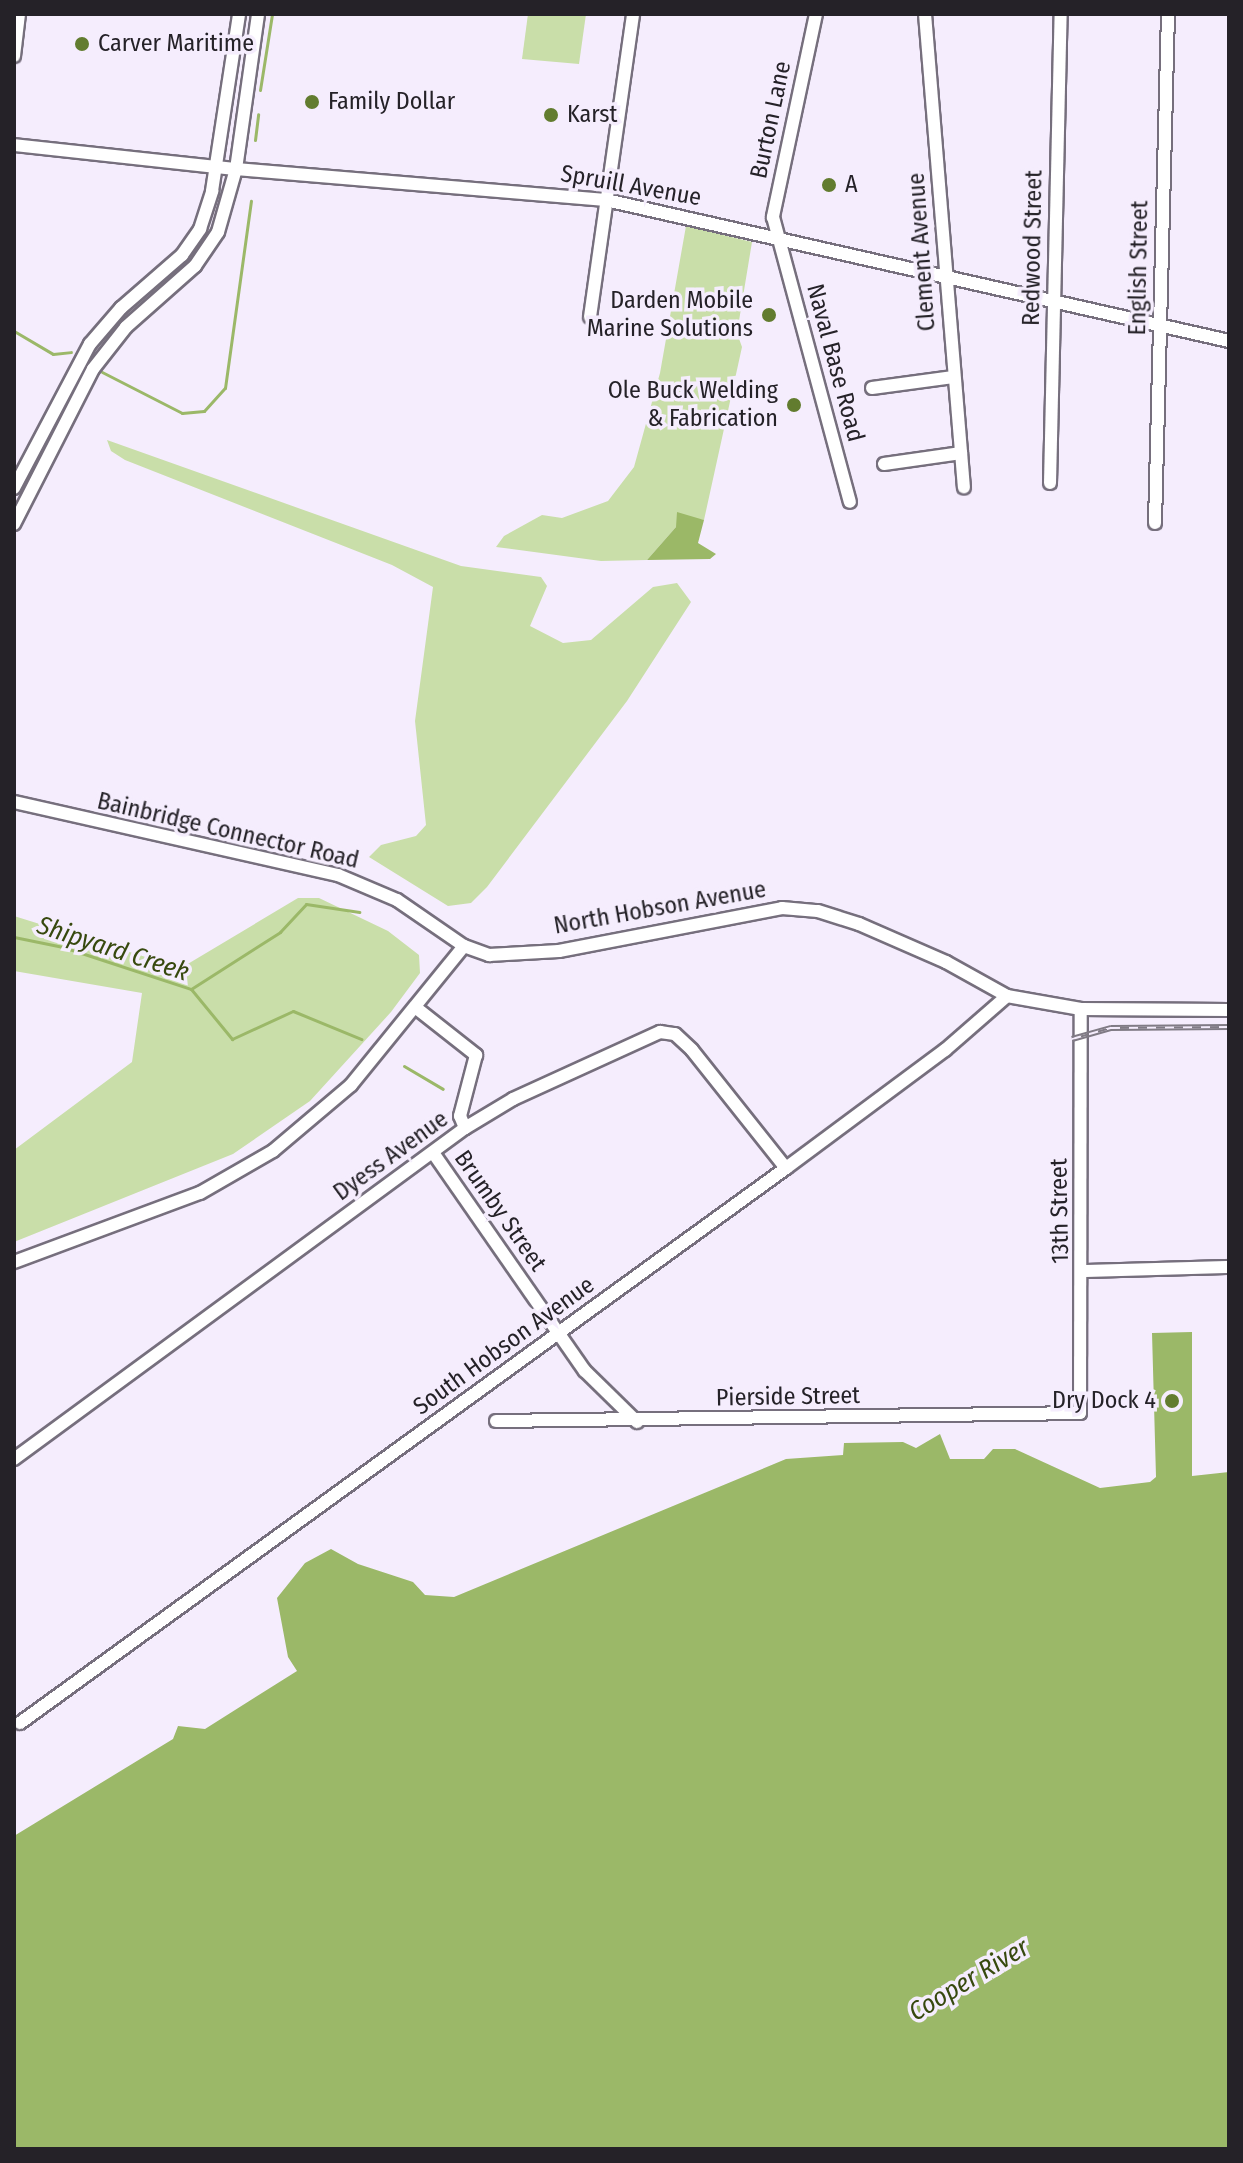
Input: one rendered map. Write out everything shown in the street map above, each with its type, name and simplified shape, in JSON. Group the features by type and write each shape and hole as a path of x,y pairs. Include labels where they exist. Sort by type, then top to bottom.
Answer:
{"street":[{"path":"14,56 18,14"},
{"path":"14,488 76,366 110,319 192,242 206,216 239,14"},
{"path":"14,524 93,369 126,327 207,250 225,215 236,169 258,14"},
{"path":"590,317 633,14"},
{"name":"Burton Lane","path":"778,236 773,217 816,14"},
{"name":"Clement Avenue","path":"925,14 964,487"},
{"name":"Redwood Street","path":"1050,483 1061,14"},
{"name":"English Street","path":"1155,523 1168,14"},
{"name":"Spruill Avenue","path":"14,145 236,169 606,200 946,274 1229,341"},
{"name":"Naval Base Road","path":"778,236 850,502"},
{"path":"872,388 953,377"},
{"path":"884,464 961,453"},
{"name":"Bainbridge Connector Road","path":"14,802 338,875 397,900 464,946"},
{"name":"North Hobson Avenue","path":"464,946 489,955 559,951 721,916 782,908 818,911 946,962 1007,996 1081,1009 1229,1010"},
{"path":"14,1262 200,1193 273,1151 351,1085 464,946"},
{"name":"South Hobson Avenue","path":"20,1723 786,1168 945,1050 1007,996"},
{"path":"415,1007 476,1055 460,1116 465,1128"},
{"name":"13th Street","path":"1080,1413 1083,1271 1081,1009"},
{"name":"Dyess Avenue","path":"14,1459 434,1154 465,1128 513,1099 647,1038 675,1034 786,1168"},
{"name":"Brumby Street","path":"434,1154 604,1393 637,1422"},
{"path":"1083,1271 1229,1267"},
{"name":"Pierside Street","path":"496,1421 637,1422 1080,1413"}],"shaded area":[{"path":"528,14 586,14 579,64 522,59"},
{"path":"686,226 752,242 737,333 742,347 704,520 689,518 676,527 647,560 601,561 496,547 504,536 542,515 562,518 608,501 634,467 660,373"},
{"path":"107,440 461,566 541,577 547,586 530,626 563,643 591,640 653,587 677,583 691,602 627,701 487,887 471,903 448,906 369,857 381,845 416,836 426,825 415,721 433,587 392,565 125,460 111,451"},
{"path":"677,512 704,520 698,543 716,554 710,559 647,560 676,527"},
{"path":"298,898 319,898 388,931 419,955 420,973 391,1012 310,1101 233,1154 14,1242 14,1150 132,1062 142,993 14,971 14,916 181,968"}],"water":[{"name":"Cooper River","path":"1192,1332 1192,1476 1229,1472 1229,2149 14,2149 14,1836 173,1739 178,1726 205,1729 297,1671 288,1657 277,1598 305,1563 331,1549 358,1564 413,1582 425,1595 454,1597 786,1459 843,1455 844,1443 903,1442 916,1448 940,1434 950,1459 984,1459 993,1449 1015,1449 1100,1488 1150,1482 1156,1477 1152,1333"}],"waterway":[{"path":"260,90 272,14"},
{"path":"255,140 258,114"},
{"path":"102,372 182,413 204,411 225,388 251,201"},
{"path":"14,331 53,354 71,352"},
{"path":"191,989 280,932 306,904 359,912"},
{"name":"Shipyard Creek","path":"14,937 63,947 191,989 232,1039 293,1011 361,1039"},
{"name":"Shipyard Creek","path":"404,1066 443,1089"}],"railway":[{"path":"1072,1039 1111,1028 1229,1027"}],"place":[{"name":"Carver Maritime","path":"82,44"},
{"name":"Family Dollar","path":"312,102"},
{"name":"Karst","path":"551,115"},
{"name":"A","path":"829,185"},
{"name":"Darden Mobile Marine Solutions","path":"769,315"},
{"name":"Ole Buck Welding & Fabrication","path":"794,405"},
{"name":"Dry Dock 4","path":"1172,1401"}]}
